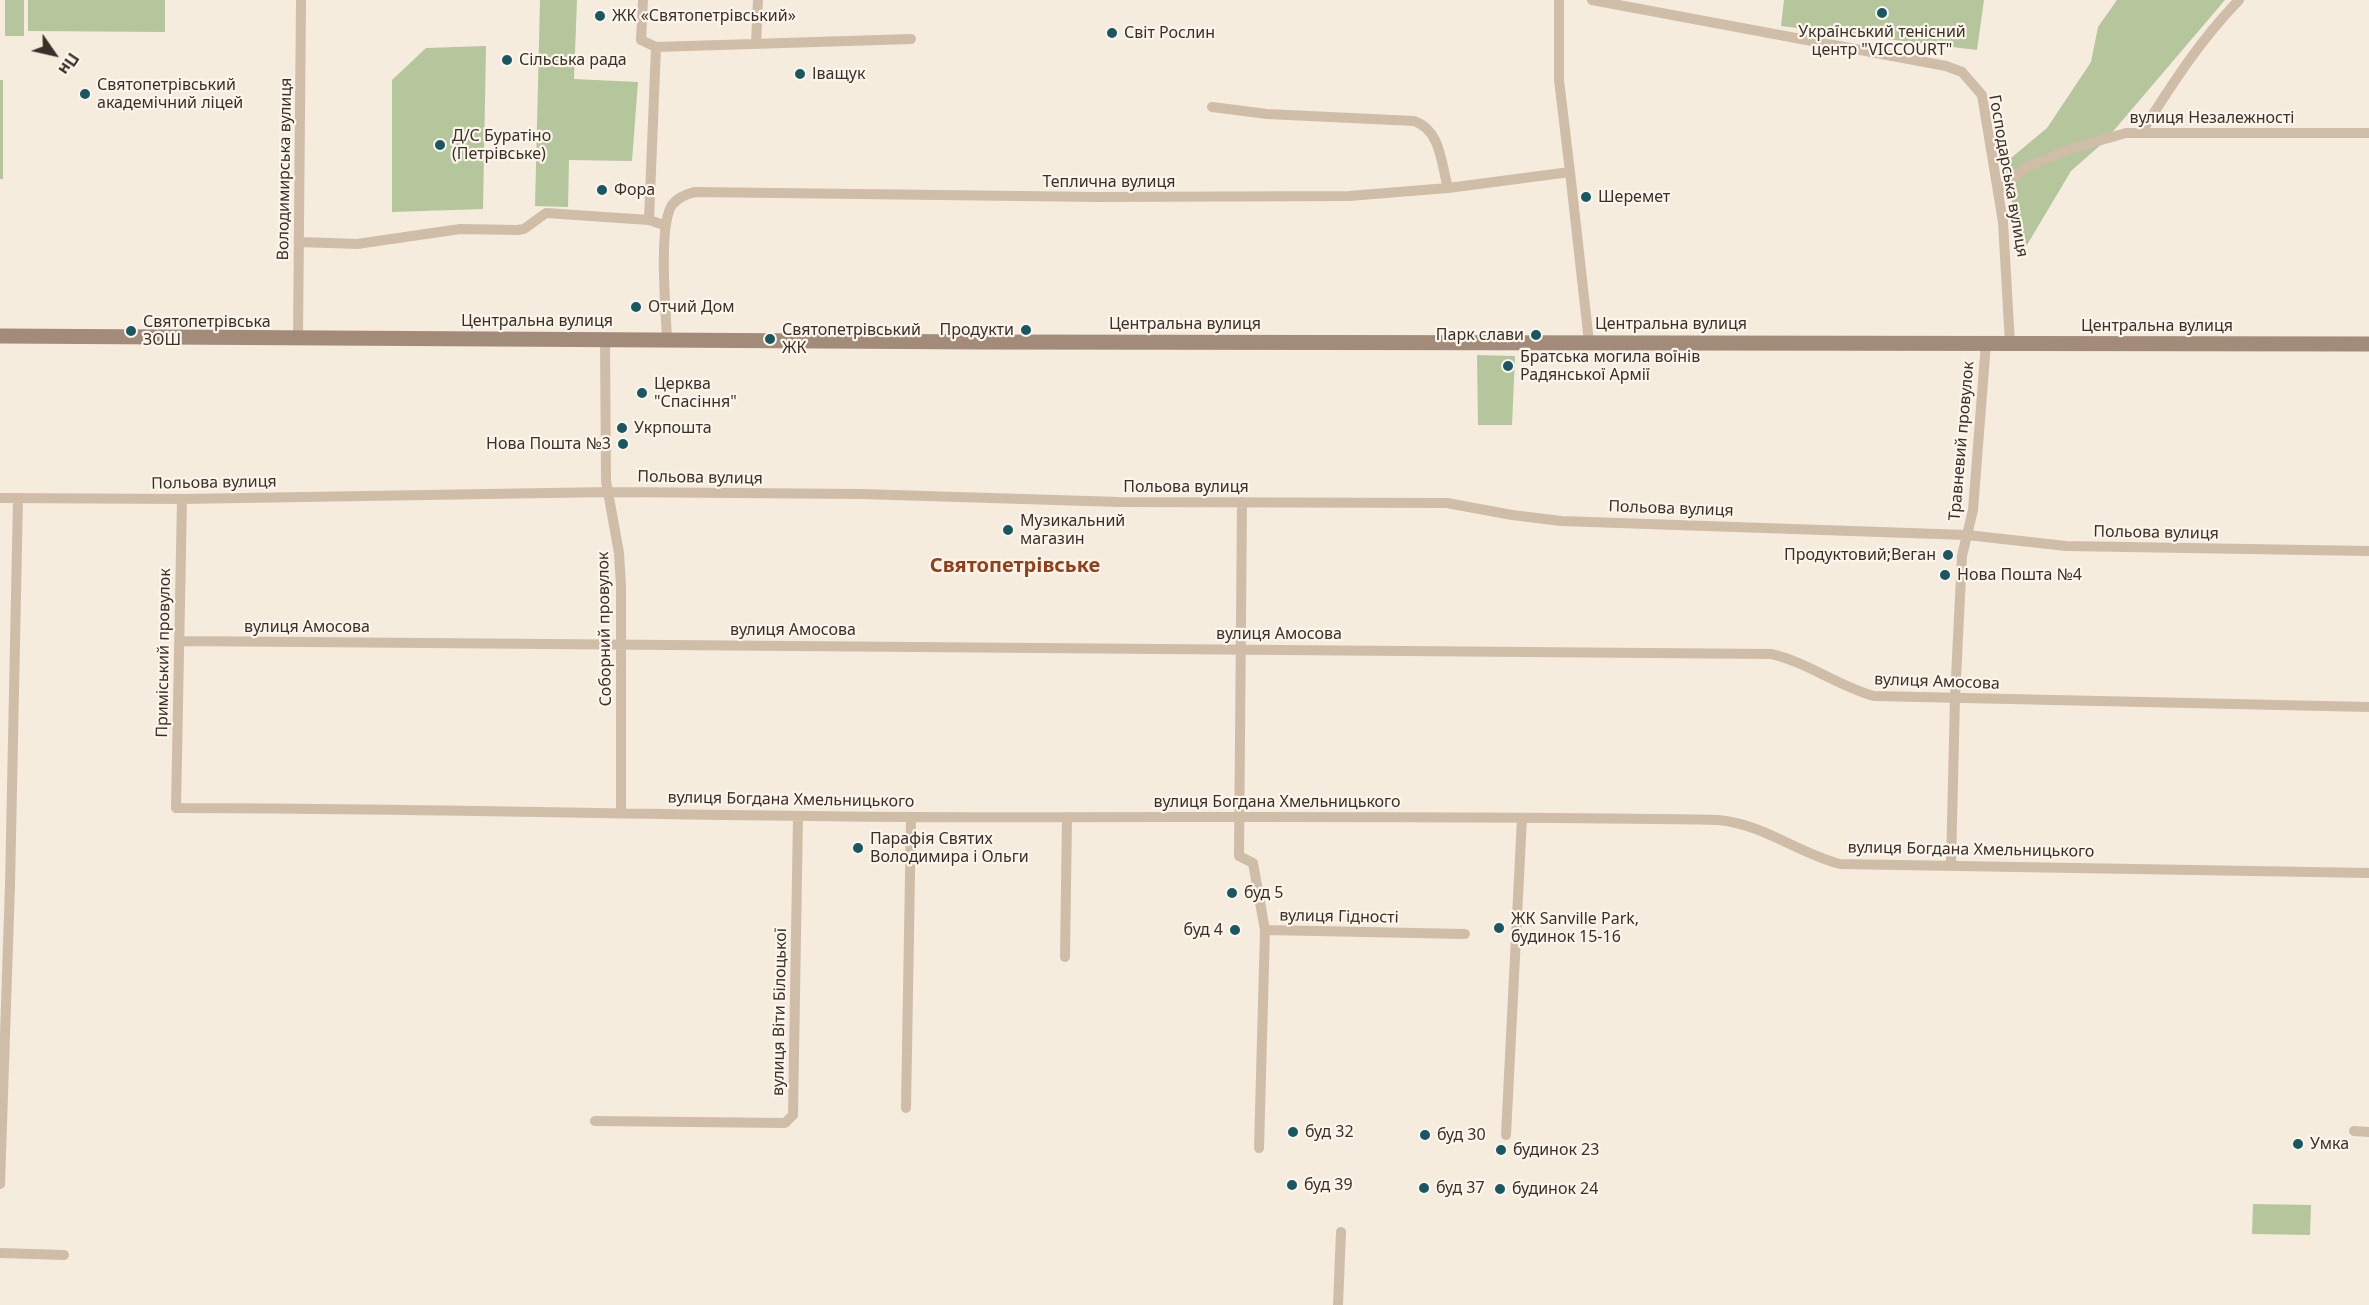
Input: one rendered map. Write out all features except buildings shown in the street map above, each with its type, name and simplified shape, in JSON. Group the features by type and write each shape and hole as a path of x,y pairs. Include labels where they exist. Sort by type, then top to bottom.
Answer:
{"main road":[{"name":"Центральна вулиця","path":"0,336 2369,344"}],"street":[{"name":"Володимирська вулиця","path":"298,338 301,0"},
{"path":"643,0 641,40 656,47 911,39"},
{"path":"756,44 758,0"},
{"path":"1559,0 1559,80 1589,342"},
{"name":"Господарська вулиця","path":"1592,0 1946,66 1962,72 1982,95 2008,264 2010,344"},
{"path":"2141,133 2181,69 2239,0"},
{"path":"649,220 656,47"},
{"path":"1212,107 1267,114 1414,121 1425,124 1434,134 1448,188"},
{"name":"вулиця Незалежності","path":"1998,191 2025,168 2070,149 2126,133 2369,133"},
{"name":"Теплична вулиця","path":"667,340 664,225 671,206 679,197 695,192 1111,197 1349,196 1448,188 1570,172"},
{"path":"300,242 357,244 460,229 517,230 524,229 546,213 649,220 664,225"},
{"name":"Соборний провулок","path":"605,339 609,492 619,553 622,644 621,812"},
{"name":"Травневий провулок","path":"1951,865 1955,698 1962,556 1973,510 1986,343"},
{"name":"Польова вулиця","path":"0,498 182,499 609,492 1447,503 1512,515 1561,520 1967,535 2066,546 2369,551"},
{"path":"0,1184 5,885 18,498"},
{"name":"Приміський провулок","path":"176,808 182,499"},
{"path":"1240,816 1242,502"},
{"name":"вулиця Амосова","path":"180,641 1771,654 1796,662 1844,686 1874,696 2369,707"},
{"name":"вулиця Богдана Хмельницького","path":"176,808 414,808 911,817 1240,816 1725,820 1757,828 1826,860 1840,864 2369,873"},
{"name":"вулиця Віти Білоцької","path":"595,1121 785,1123 793,1114 798,816"},
{"name":"вулиця Гідності","path":"1240,816 1239,856 1253,863 1265,930 1464,934"},
{"path":"906,1108 911,817"},
{"path":"1065,957 1067,817"},
{"path":"1506,1135 1522,818"},
{"path":"1259,1148 1265,930"},
{"path":"2354,1131 2369,1132"},
{"path":"1338,1305 1341,1232"},
{"path":"0,1253 64,1255"}],"green space":[{"path":"5,0 24,0 24,36 5,36"},
{"path":"28,0 165,0 165,32 28,31"},
{"path":"540,0 577,0 574,79 638,82 632,161 569,160 568,207 535,206"},
{"name":"Український тенісний центр \"VICCOURT\"","path":"1784,0 1984,0 1977,50 1781,26"},
{"path":"2117,0 2225,0 2104,142 2071,171 2021,255 2005,163 2047,128 2091,62 2098,27"},
{"path":"486,46 483,209 392,212 392,80 426,48"},
{"path":"0,80 3,80 3,179 0,179"},
{"path":"1477,355 1515,356 1512,425 1478,425"},
{"path":"2253,1204 2311,1205 2310,1235 2252,1234"}],"place":[{"name":"Український тенісний центр \"VICCOURT\"","path":"1882,13"},
{"name":"ЖК «Святопетрівський»","path":"600,16"},
{"name":"Світ Рослин","path":"1112,33"},
{"name":"Сільська рада","path":"507,60"},
{"name":"Іващук","path":"800,74"},
{"name":"Святопетрівський академічний ліцей","path":"85,94"},
{"name":"Д/С Буратіно (Петрівське)","path":"440,145"},
{"name":"Фора","path":"602,190"},
{"name":"Шеремет","path":"1586,197"},
{"name":"Отчий Дом","path":"636,307"},
{"name":"Продукти","path":"1026,330"},
{"name":"Святопетрівська ЗОШ","path":"131,331"},
{"name":"Парк слави","path":"1536,335"},
{"name":"Святопетрівський ЖК","path":"770,339"},
{"name":"Братська могила воїнів Радянської Армії","path":"1508,366"},
{"name":"Церква \"Спасіння\"","path":"642,393"},
{"name":"Укрпошта","path":"622,428"},
{"name":"Нова Пошта №3","path":"623,444"},
{"name":"Музикальний магазин","path":"1008,530"},
{"name":"Продуктовий;Веган","path":"1948,555"},
{"name":"Нова Пошта №4","path":"1945,575"},
{"name":"Парафія Святих Володимира і Ольги","path":"858,848"},
{"name":"буд 5","path":"1232,893"},
{"name":"ЖК Sanville Park, будинок 15-16","path":"1499,928"},
{"name":"буд 4","path":"1235,930"},
{"name":"буд 32","path":"1293,1132"},
{"name":"буд 30","path":"1425,1135"},
{"name":"Умка","path":"2298,1144"},
{"name":"будинок 23","path":"1501,1150"},
{"name":"буд 39","path":"1292,1185"},
{"name":"буд 37","path":"1424,1188"},
{"name":"будинок 24","path":"1500,1189"}],"district":[{"name":"Святопетрівське","path":"1015,566"}]}
